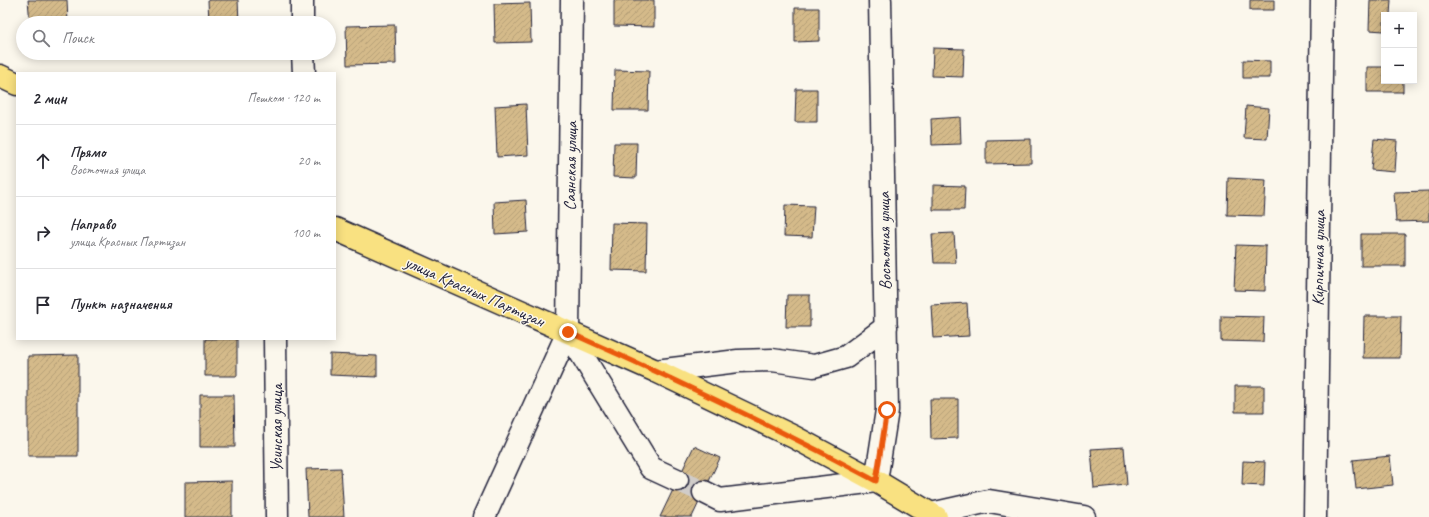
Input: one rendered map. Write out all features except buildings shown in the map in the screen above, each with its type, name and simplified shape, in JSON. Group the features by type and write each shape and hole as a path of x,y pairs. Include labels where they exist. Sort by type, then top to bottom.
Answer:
{"main road":[{"path":"0,76 16,84"},
{"name":"улица Красных Партизан","path":"336,229 656,371 794,437 876,481 934,516"}],"street":[{"path":"302,0 302,16"},
{"name":"Саянская улица","path":"568,332 572,0"},
{"name":"Восточная улица","path":"876,481 887,410 880,0"},
{"name":"Кирпичная улица","path":"1315,517 1322,0"},
{"path":"303,60 304,72"},
{"path":"656,371 738,361 772,360 814,366 846,357 886,327"},
{"path":"568,332 651,468 678,480"},
{"path":"484,517 568,332"},
{"name":"Усинская улица","path":"276,340 276,517"},
{"path":"704,492 720,500 876,481"},
{"path":"934,516 989,501 1084,517"}],"tunnel":[{"path":"677,480 704,492"}],"route":[{"path":"568,332 656,371 794,437 876,481 887,410"}]}
